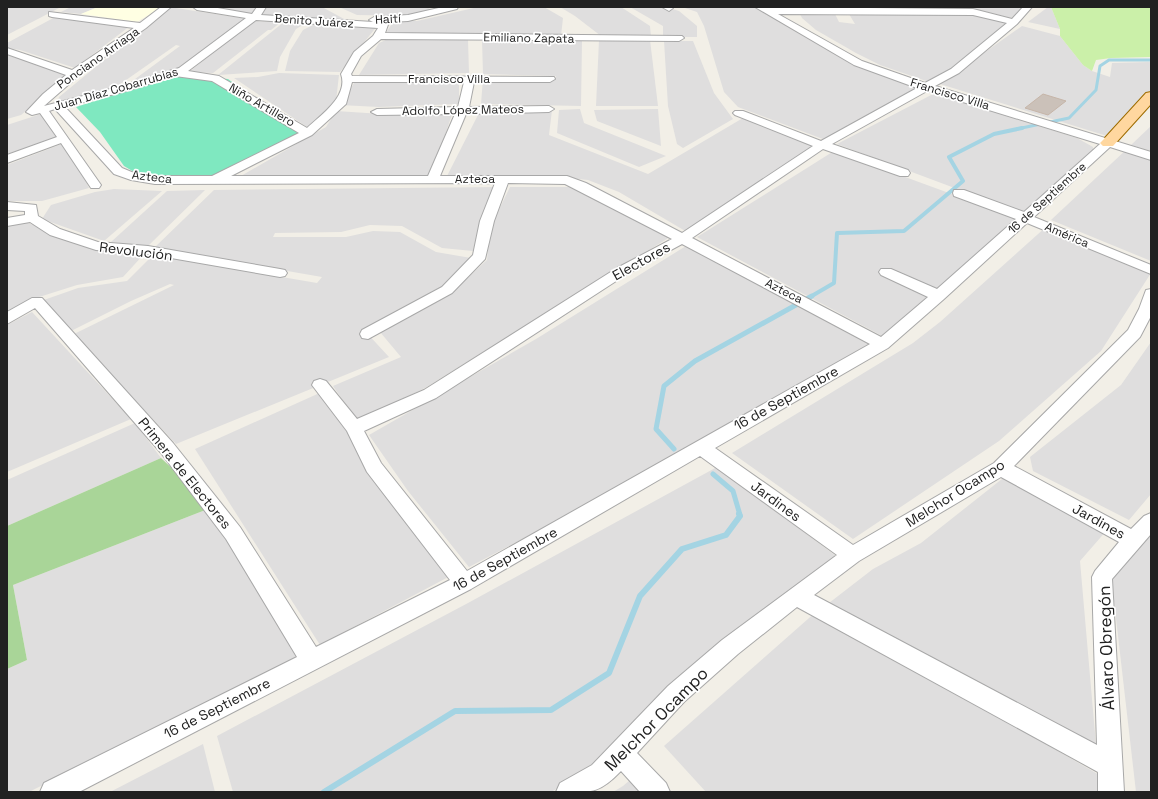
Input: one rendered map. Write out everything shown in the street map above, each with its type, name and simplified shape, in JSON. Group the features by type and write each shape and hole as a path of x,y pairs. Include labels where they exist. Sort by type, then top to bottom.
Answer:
{"main road":[{"name":"16 de Septiembre","path":"1108,143 1151,96"}],"street":[{"path":"66,7 49,15 143,26"},
{"name":"Ponciano Arriaga","path":"37,110 54,89 73,74 143,26 167,7"},
{"name":"Benito Juárez","path":"197,7 254,17 385,23"},
{"name":"Juan Díaz Cobarrubias","path":"37,110 58,106 183,70 254,17 262,7"},
{"name":"Haití","path":"345,18 385,23 454,7"},
{"name":"Electores","path":"354,428 430,394 622,271 682,239 822,145 954,71 1014,22 1028,7"},
{"path":"762,9 917,9 973,12 1014,22"},
{"name":"Francisco Villa","path":"762,9 858,63 896,78 1151,156"},
{"path":"213,181 308,132 342,102 348,79 346,74 359,53 379,36 385,23"},
{"name":"Emiliano Zapata","path":"379,36 679,38"},
{"path":"7,50 73,74"},
{"name":"Niño Artillero","path":"176,72 215,78 308,132"},
{"name":"Francisco Villa","path":"348,79 550,79"},
{"path":"432,180 463,109 470,79"},
{"name":"Azteca","path":"58,106 118,171 131,176 155,180 567,180 582,186 812,305 882,344"},
{"name":"Adolfo López Mateos","path":"377,112 463,109 549,109"},
{"path":"37,110 64,138 95,185"},
{"path":"739,113 822,145 904,173"},
{"path":"7,159 64,138"},
{"name":"16 de Septiembre","path":"53,792 311,659 464,583 882,344 939,296 1024,217 1108,143"},
{"path":"368,334 447,290 480,256 487,221 502,179"},
{"name":"América","path":"959,193 1024,217 1151,270"},
{"name":"Revolución","path":"7,206 31,208 32,218 55,232 96,246 148,250 280,273"},
{"path":"7,222 32,218"},
{"path":"886,272 939,296"},
{"name":"Melchor Ocampo","path":"569,792 601,774 676,694 730,647 796,596 852,555 1001,468 1134,333 1147,309 1151,293"},
{"name":"Primera de Electores","path":"7,319 37,301 167,448 233,533 311,659"},
{"path":"320,385 354,428 374,467 464,583"},
{"name":"Jardines","path":"700,447 852,555"},
{"name":"Jardines","path":"1001,468 1133,540"},
{"name":"Álvaro Obregón","path":"1111,792 1102,577 1151,521"},
{"path":"796,596 1110,765"},
{"path":"621,753 657,792"}],"shaded area":[{"path":"7,7 61,7 7,35"},
{"path":"71,7 98,7 81,14 61,12"},
{"path":"98,7 162,7 137,22 81,14"},
{"path":"169,7 248,19 176,70 132,84 131,82 180,46 176,45 119,85 119,89 58,105 59,97"},
{"path":"209,7 259,7 251,15"},
{"path":"267,7 322,7 346,20 259,15"},
{"path":"339,7 426,7 436,11 415,16 357,15"},
{"path":"478,7 544,7 563,18 561,36 385,34 394,21 417,21"},
{"path":"560,7 621,7 650,26 651,37 601,36 575,16"},
{"path":"630,7 666,7 679,11 697,26 697,37 663,37 663,26"},
{"path":"682,7 756,7 872,72 927,91 828,141 738,107 724,92 704,26 697,12"},
{"path":"925,7 1027,7 1011,18 971,8"},
{"path":"1048,7 1051,7 1060,29 1028,22"},
{"path":"800,14 835,14 839,22 855,24 849,14 974,14 1008,23 984,41 988,42 932,83 880,65 856,53 816,30 802,18"},
{"path":"57,16 130,26 75,68 20,50 7,48 7,43"},
{"path":"252,21 281,22 271,30 268,30 213,73 189,72"},
{"path":"284,22 308,22 296,29 280,57 277,71 218,75"},
{"path":"315,24 378,25 340,72 285,71 290,51 303,30"},
{"path":"1022,26 1060,36 1083,65 1092,71 1110,77 1112,63 1151,62 1151,95 1107,136 940,84"},
{"path":"388,39 468,40 469,73 359,75 379,43"},
{"path":"482,40 582,41 581,106 481,104 483,78 555,79 556,76 483,74"},
{"path":"599,40 650,40 658,106 596,106"},
{"path":"664,41 693,41 714,93 733,119 683,148 677,144 668,106"},
{"path":"7,55 70,74 21,115 7,119"},
{"path":"279,73 339,75 336,101 310,129 234,78 258,77"},
{"path":"459,76 459,104 379,107 340,105 356,80"},
{"path":"935,93 1077,138 1093,147 1093,153 1024,214 837,144"},
{"path":"454,108 431,178 234,180 326,127 336,111 382,114"},
{"path":"580,109 584,123 666,156 639,167 557,133 559,110"},
{"path":"658,109 661,146 597,121 594,110"},
{"path":"552,110 549,135 648,174 743,118 820,146 687,232 619,192 588,180 569,178 446,178 480,111"},
{"path":"44,113 64,138 7,154 7,125"},
{"path":"1151,126 1151,151 1131,145"},
{"path":"67,142 89,188 42,201 7,201 7,165"},
{"path":"1127,149 1151,158 1151,261 1051,220"},
{"path":"834,151 1020,219 886,338 697,237"},
{"path":"499,187 477,235 473,251 442,248 402,226 370,225 341,232 275,233 273,237 346,237 373,231 400,232 436,252 471,258 447,284 365,331 389,357 176,444 74,334 174,285 170,284 131,301 71,331 41,301 78,288 127,281 153,255 317,283 322,277 154,248 214,190"},
{"path":"510,187 573,187 670,237 425,388 357,421 333,386 401,357 380,332 450,294 487,260 490,228"},
{"path":"114,189 162,191 104,241 42,219 51,205 95,192"},
{"path":"205,190 148,246 111,242 167,191"},
{"path":"25,222 100,248 145,253 123,277 77,285 36,298 7,315 7,225"},
{"path":"1047,226 1151,273 1101,351 999,441 853,539 732,453 913,343 940,322"},
{"path":"686,246 869,344 703,444 469,567 408,491 369,435 536,339"},
{"path":"32,312 131,419 7,472 7,325"},
{"path":"1151,342 1151,494 1129,520 1033,471 1030,457 1121,385"},
{"path":"324,391 454,574 320,645 195,449"},
{"path":"135,423 161,458 7,526 7,480"},
{"path":"717,467 836,556 598,767 551,792 233,792 217,736 468,603"},
{"path":"1007,475 1107,530 1080,561 1096,745 829,603 873,569 921,543"},
{"path":"213,507 303,654 29,792 7,792 7,669 27,660 13,585"},
{"path":"1151,530 1151,792 1136,792 1111,575"},
{"path":"817,611 1101,776 1101,792 706,792 664,746"},
{"path":"203,744 215,792 110,792"},
{"path":"636,775 653,792 613,792 623,786"}],"green space":[{"path":"1051,7 1151,7 1151,57 1096,60 1092,71 1083,65 1060,36 1060,29"},
{"path":"177,75 228,79 301,132 210,180 168,179 139,175 124,166 100,132 76,107"},
{"path":"161,458 213,507 13,585 27,660 7,669 7,526"}],"building":[{"path":"1043,94 1066,101 1048,115 1025,108"}],"waterway":[{"path":"1017,129 1069,118 1096,90 1100,66 1109,60 1151,60"},
{"path":"810,297 834,283 837,233 904,231 963,181 949,157 994,134 1022,128"},
{"path":"674,449 656,429 664,386 695,361 812,296"},
{"path":"713,474 733,491 740,515"},
{"path":"324,792 455,711 551,710 609,673 640,596 682,549 726,535 740,516 739,514"}]}
